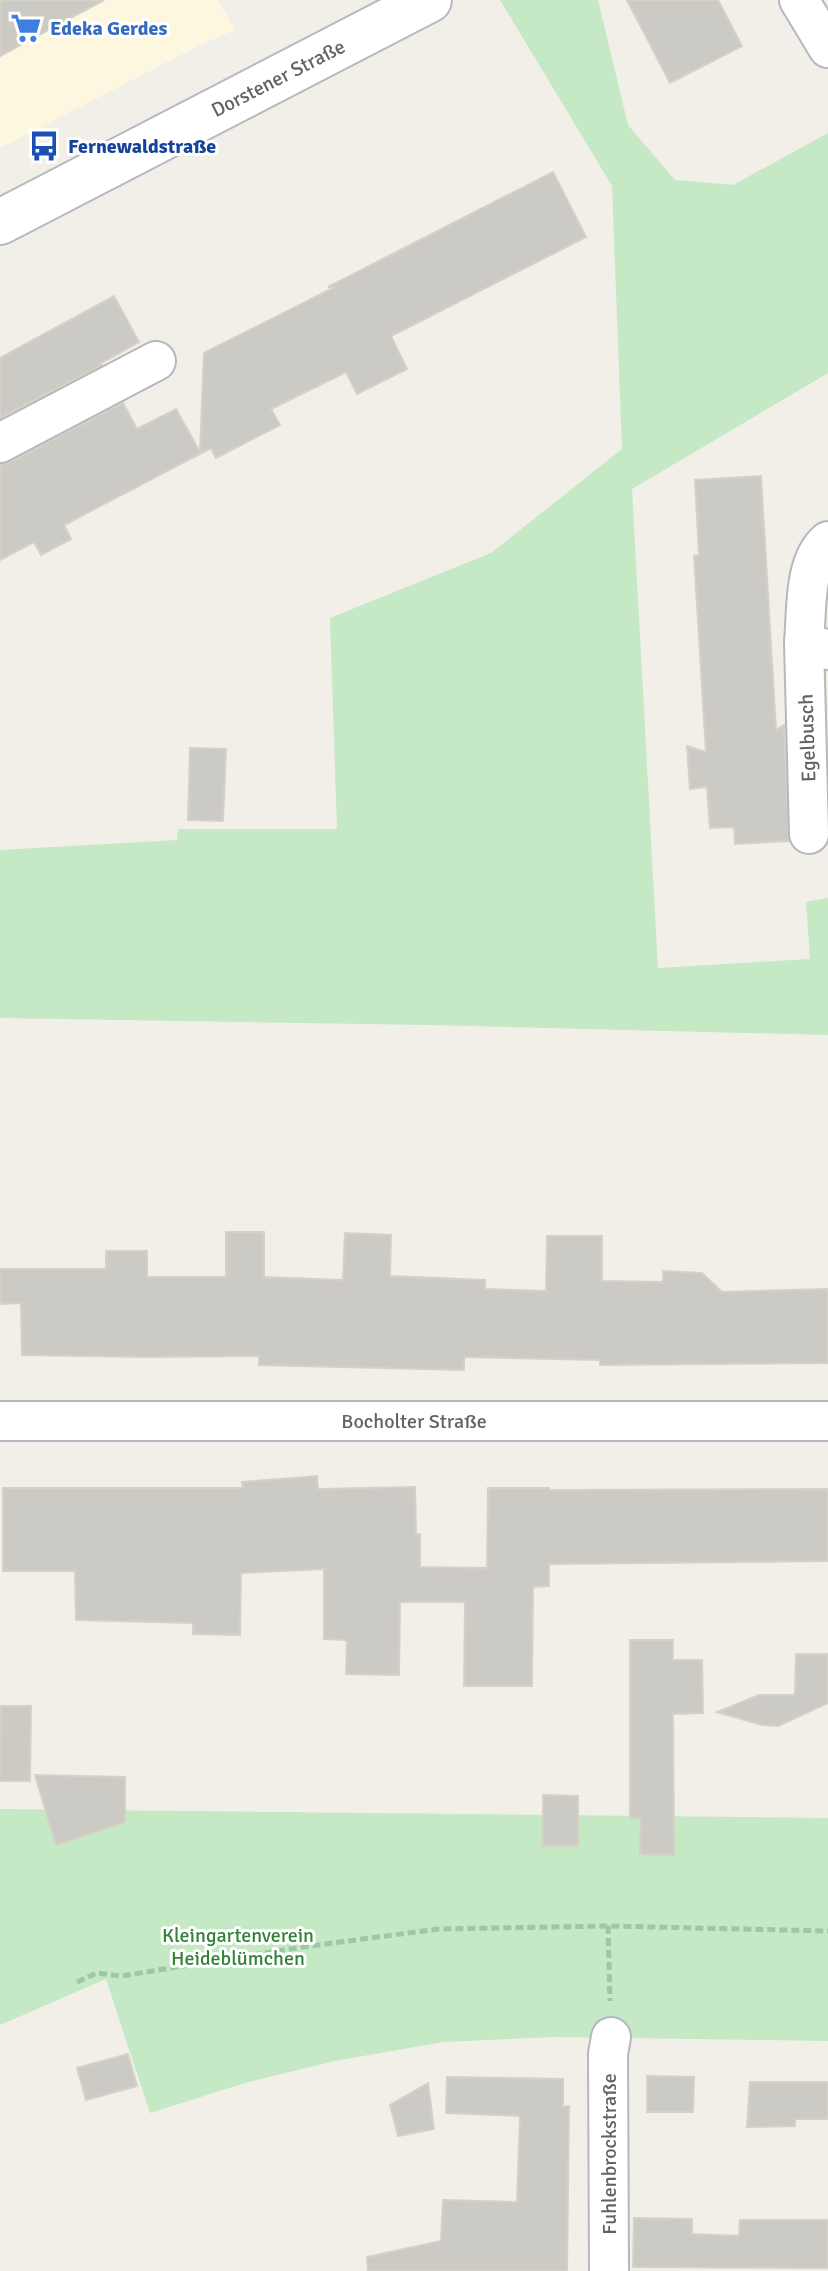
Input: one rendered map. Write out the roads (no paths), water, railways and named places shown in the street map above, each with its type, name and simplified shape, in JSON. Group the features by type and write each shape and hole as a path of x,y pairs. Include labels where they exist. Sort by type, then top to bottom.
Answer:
{"main road":[{"name":"Dorstener Straße","path":"0,222 429,0"}],"street":[{"path":"799,0 828,48"},
{"path":"0,443 156,361"},
{"name":"Egelbusch","path":"809,834 816,646 810,572 816,555 828,541"},
{"name":"Bocholter Straße","path":"0,1421 828,1421"},
{"name":"Fuhlenbrockstraße","path":"609,2271 608,2054 611,2037"}],"place":[{"name":"Edeka Gerdes","path":"26,28"},
{"name":"Fernewaldstraße","path":"44,146"}],"park label":[{"name":"Kleingartenverein Heideblümchen","path":"238,1946"}]}
